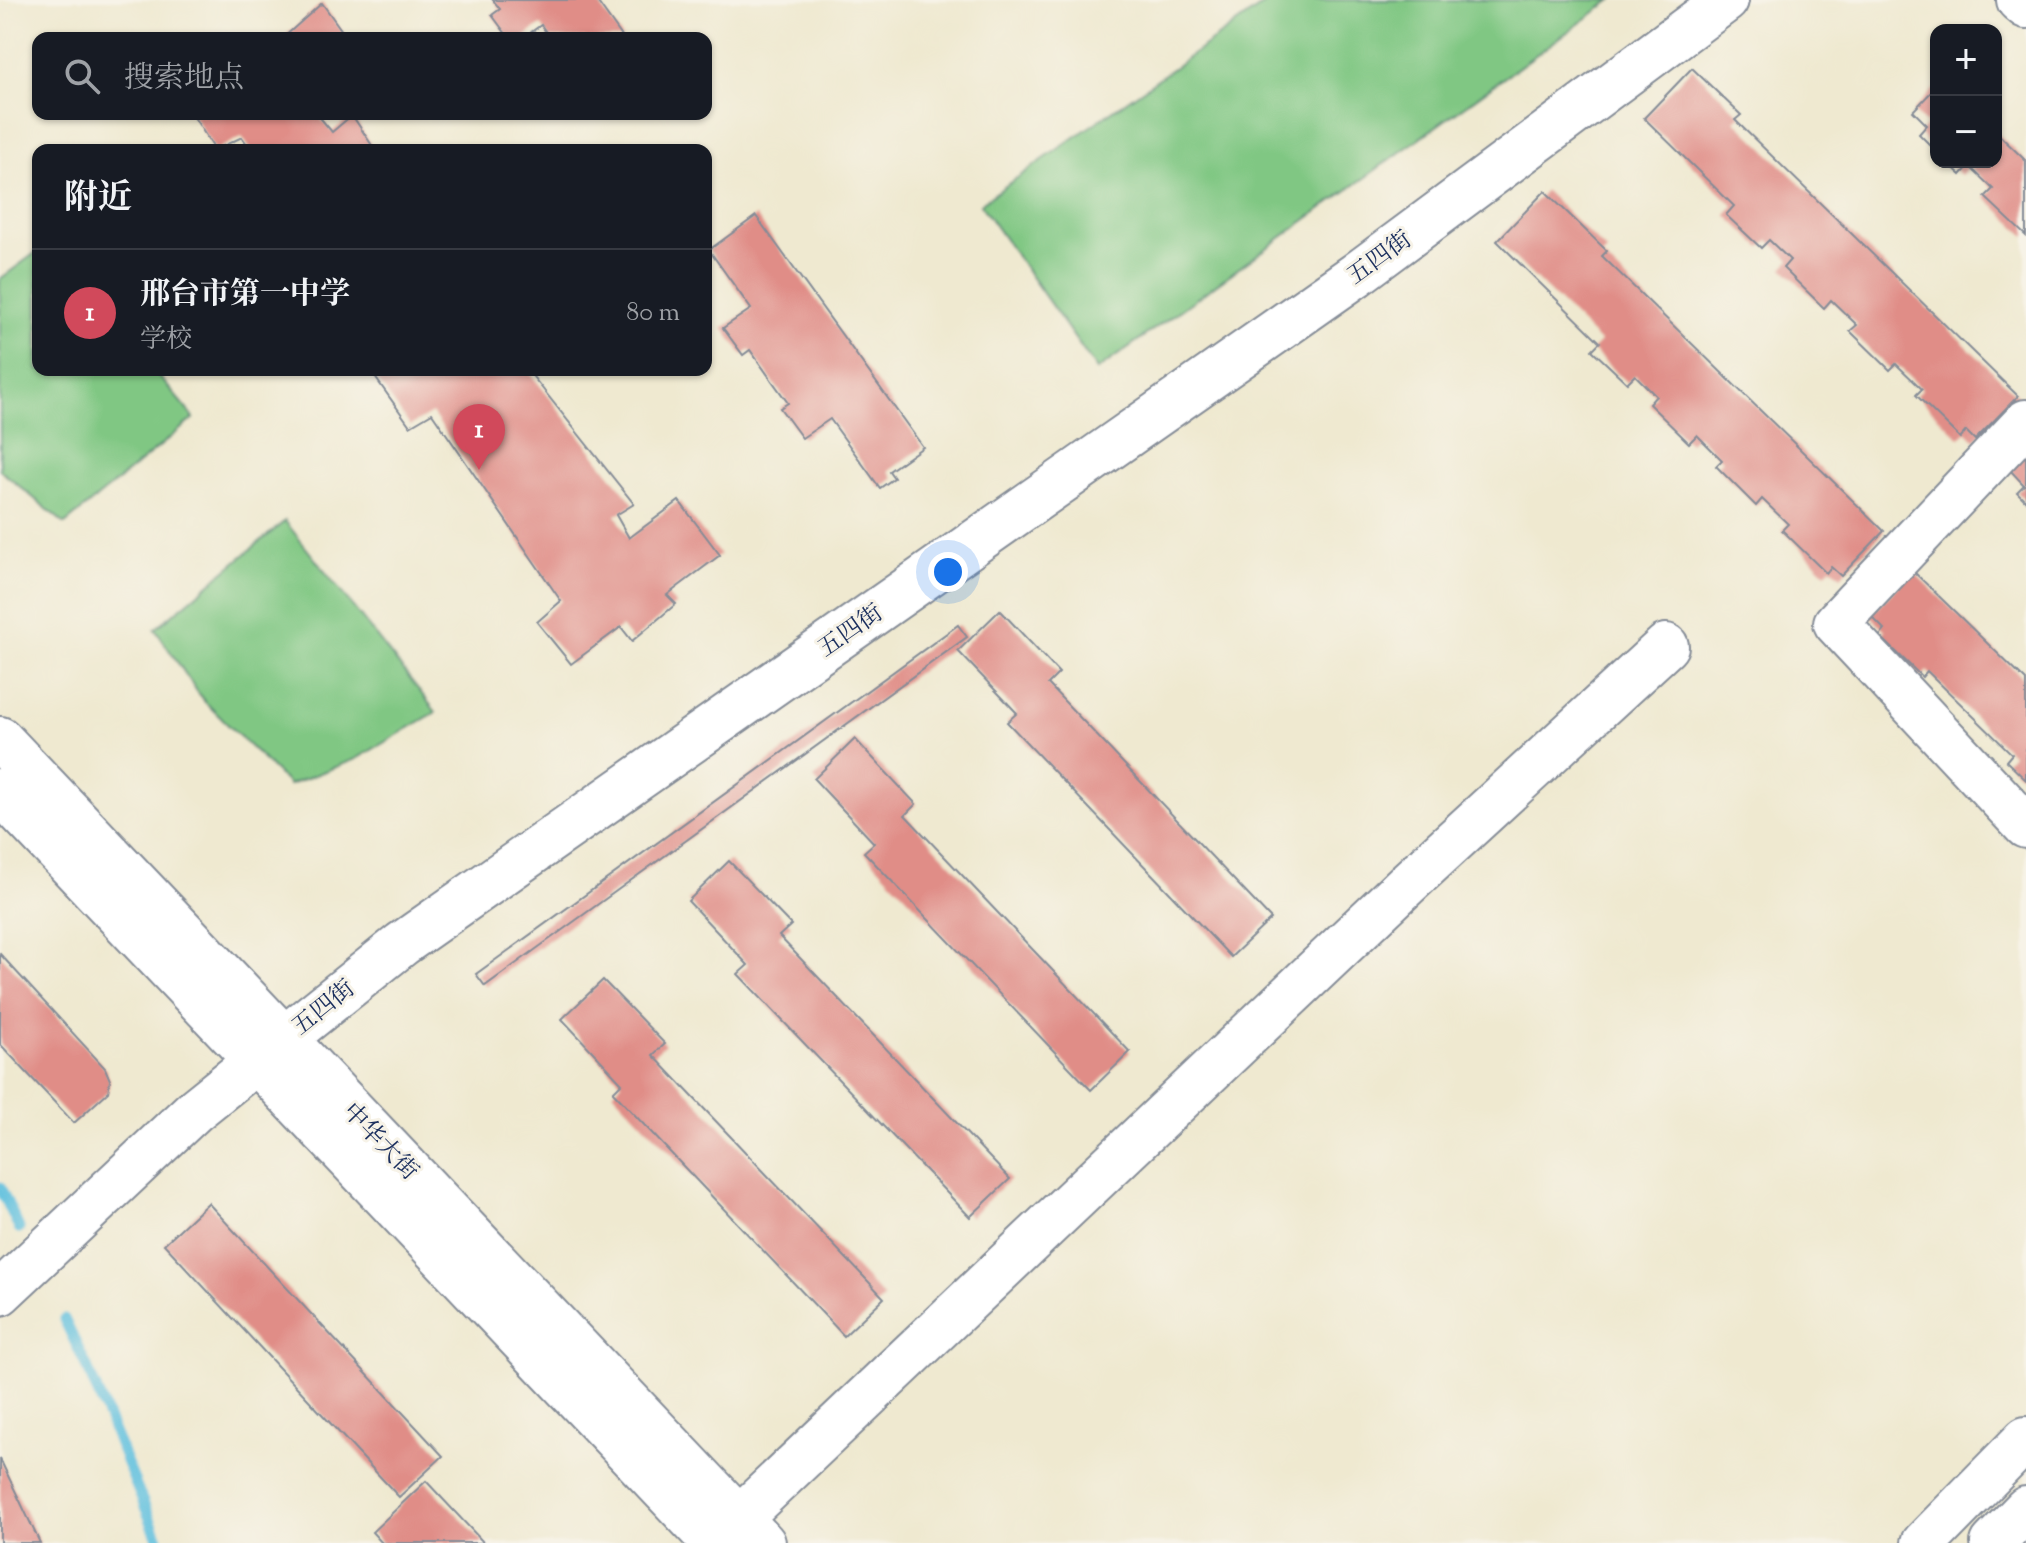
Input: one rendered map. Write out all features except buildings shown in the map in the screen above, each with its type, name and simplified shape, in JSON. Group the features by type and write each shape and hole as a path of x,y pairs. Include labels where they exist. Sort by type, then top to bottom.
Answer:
{"street":[{"name":"五四街","path":"0,1293 195,1110 402,944 1356,275 1726,0"},
{"path":"2019,0 2026,6"},
{"path":"2026,422 1836,623 2026,826"},
{"path":"739,1535 1407,884 1666,646"},
{"name":"中华大街","path":"0,739 270,1049"},
{"name":"中华大街","path":"0,791 270,1049 739,1535"},
{"path":"1924,1543 2026,1439"},
{"path":"1993,1543 2026,1509"}],"green space":[{"path":"1270,0 1612,0 1097,370 980,204"},
{"path":"32,255 32,376 159,376 194,418 65,524 0,470 0,279"},
{"path":"285,521 436,712 356,759 289,785 203,700 155,629"}],"waterway":[{"path":"0,1187 19,1228"},
{"path":"64,1319 160,1543"}],"place":[{"name":"邢台市第一中学","path":"479,470"}]}
